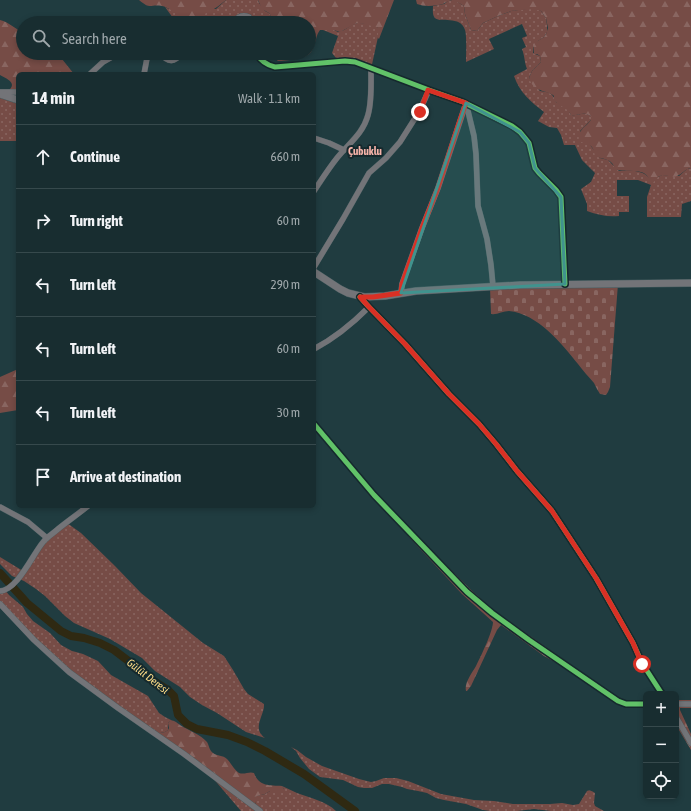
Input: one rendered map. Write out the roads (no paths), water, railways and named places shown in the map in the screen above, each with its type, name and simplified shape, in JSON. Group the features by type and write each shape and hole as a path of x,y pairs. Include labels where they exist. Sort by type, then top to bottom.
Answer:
{"street":[{"path":"92,72 107,60"},
{"path":"144,72 147,60"},
{"path":"262,60 275,67 345,61 355,62 466,103 512,126 520,132 529,143 536,168 556,190 560,197 562,203 565,284"},
{"path":"316,188 330,166 359,134 366,121 369,114 370,105 371,69"},
{"path":"316,264 369,173 386,158 400,142 420,112 428,90"},
{"path":"0,93 16,92"},
{"path":"0,93 16,99"},
{"path":"466,103 474,136 478,206 487,239 493,286"},
{"path":"401,293 402,284 438,188 466,103"},
{"path":"316,139 344,150"},
{"path":"316,273 340,289 360,297 373,297 416,291 493,286 565,284 691,284"},
{"path":"360,297 405,344 449,394 479,424 552,511 596,578 633,643 642,664 660,691"},
{"path":"316,349 341,332 369,307"},
{"path":"316,426 374,495 467,592 492,613 529,640 618,701 626,704 643,704"},
{"path":"0,506 28,522 47,538"},
{"path":"0,591 8,588 18,578 28,566 38,548 47,538 85,508"},
{"path":"0,604 34,640 69,672 184,754 260,811"},
{"path":"679,704 691,704"},
{"path":"679,723 691,743"}],"waterway":[{"name":"Gülüt Deresi","path":"0,573 27,603 61,631 71,636 100,643 114,650 151,679 168,690 174,696 178,715 187,724 197,729 228,735 265,751 304,774 355,811"}],"district":[{"name":"Çubuklu","path":"365,151"}]}
